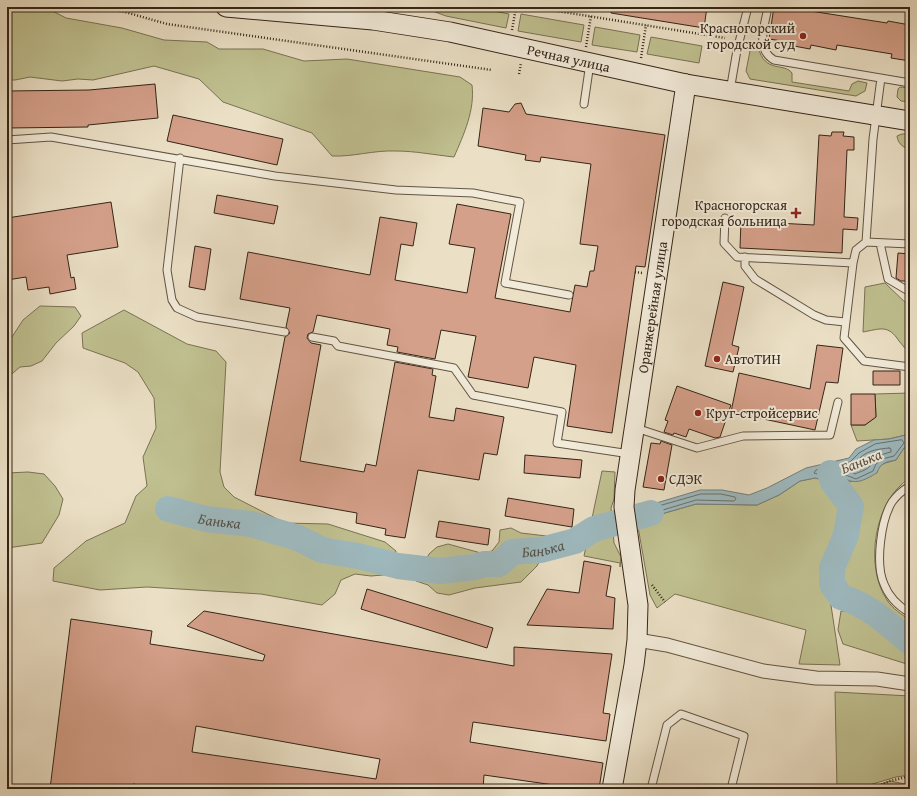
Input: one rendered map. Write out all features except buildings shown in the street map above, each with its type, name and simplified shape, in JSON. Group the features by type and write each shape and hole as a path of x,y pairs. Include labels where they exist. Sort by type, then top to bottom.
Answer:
{"main road":[{"name":"Речная улица","path":"226,7 374,17 450,32 588,55 686,84 910,121"},
{"name":"Оранжерейная улица","path":"612,789 637,640 638,605 624,507 625,490 686,84"}],"street":[{"path":"637,640 667,645 764,671 816,678 877,679 910,684"}],"lane":[{"path":"768,7 762,45 769,57 774,60 910,83"},
{"path":"730,92 738,45 748,8"},
{"path":"584,104 588,55"},
{"path":"866,242 876,115 881,78"},
{"path":"7,140 51,137 180,158 274,176 396,190 473,193 520,202 505,283 569,295"},
{"path":"180,158 167,270 172,300 177,308 197,317 286,332"},
{"path":"725,218 724,242 737,257 853,263"},
{"path":"910,244 866,242 856,250 853,263 844,338 864,360 910,367"},
{"path":"880,243 888,279 910,292"},
{"path":"745,257 745,266 755,279 814,315 826,320 846,322"},
{"path":"312,337 334,341 338,346 454,368 473,395 562,412 557,443 630,454"},
{"path":"634,427 697,448 743,436 830,435 838,402"},
{"path":"910,486 901,491 892,502 885,516 880,548 880,571 889,594 897,604 910,613"},
{"path":"651,789 667,725 681,714 744,736 731,789"}],"path":[{"path":"96,7 125,12 167,24 492,70"},
{"path":"513,24 516,7"},
{"path":"532,7 725,38"},
{"path":"809,11 810,7"},
{"path":"588,55 591,16"},
{"path":"641,58 646,25"},
{"path":"519,74 521,63"},
{"path":"648,578 664,602"},
{"path":"870,789 890,781 910,776"},
{"path":"904,789 910,783"}],"green space":[{"path":"7,7 45,7 66,18 122,28 164,40 207,42 219,49 263,49 304,61 347,59 460,77 472,85 472,104 468,122 454,157 418,152 396,151 348,156 332,156 312,133 223,102 199,79 154,66 93,80 78,79 62,81 30,77 7,80"},
{"path":"434,7 472,7 509,14 506,28 446,16 435,12"},
{"path":"521,14 584,25 581,42 518,31"},
{"path":"595,27 640,35 637,52 592,45"},
{"path":"651,37 702,46 699,63 647,54"},
{"path":"751,46 758,47 765,61 789,70 792,73 792,82 849,91 852,84 858,81 867,83 865,91 856,96 750,79 746,71"},
{"path":"900,87 910,88 910,102 901,101 897,97 898,89"},
{"path":"902,134 910,134 910,150 898,141 897,136"},
{"path":"885,283 910,307 910,352 905,349 891,332 887,330 879,329 863,332 865,287"},
{"path":"40,306 75,307 81,316 74,326 56,343 42,361 31,366 20,367 7,378 7,340 10,340 23,320"},
{"path":"124,310 187,344 216,351 226,362 220,472 224,487 234,497 285,523 328,524 385,542 396,551 395,574 371,576 355,574 341,580 335,594 322,605 261,594 147,587 100,590 53,581 54,568 86,541 125,523 136,496 147,486 143,457 156,428 154,398 138,372 125,363 83,348 82,333"},
{"path":"910,393 910,434 889,439 857,441 851,425 865,425 876,417 875,394"},
{"path":"910,446 910,478 898,488 888,502 881,517 876,534 875,552 876,570 880,586 887,600 895,609 910,620 910,626 904,625 910,627 910,665 843,644 838,630 841,611 855,611 884,621 855,601 841,597 832,584 832,568 846,535 851,506 834,483 839,502 840,528 828,560 829,592 840,665 799,664 806,630 675,594 657,608 650,595 637,521 696,504 757,505 779,495 800,481 815,478 833,482 842,477 850,482 885,463 896,460 904,448"},
{"path":"602,471 615,472 614,499 611,508 614,543 621,557 620,567 620,563 584,556"},
{"path":"28,472 44,474 55,486 63,499 59,515 42,543 7,548 7,515 9,511 7,509 7,473"},
{"path":"511,528 521,533 555,537 551,548 542,556 537,566 521,582 475,588 449,595 437,593 428,585 416,581 429,554 437,547 448,544 481,553 492,551 499,542 500,530"},
{"path":"835,692 910,696 910,775 896,777 856,789 837,789"},
{"path":"890,781 910,785 910,789 867,789"}],"water":[{"path":"910,434 910,446 904,448 896,460 889,461 880,467 877,473 860,481 856,482 847,480 842,477 833,482 815,478 800,481 779,495 757,505 696,504 637,521 636,509 700,490 722,490 749,495 767,488 806,468 849,458 856,449 874,440 889,439"}],"waterway":[{"path":"830,473 833,482 851,506 846,535 832,568 832,584 841,597 851,600 869,610 910,642"},
{"name":"Банька","path":"168,509 206,519 251,524 298,538 322,550 358,556 398,566 440,571 475,567 484,564 499,564 512,552 541,550 575,541 594,529 651,513"}],"place":[{"name":"Красногорский городской суд","path":"803,36"},
{"name":"Красногорская городская больница","path":"796,213"},
{"name":"АвтоТИН","path":"717,359"},
{"name":"Круг-стройсервис","path":"698,413"},
{"name":"СДЭК","path":"661,479"}]}
